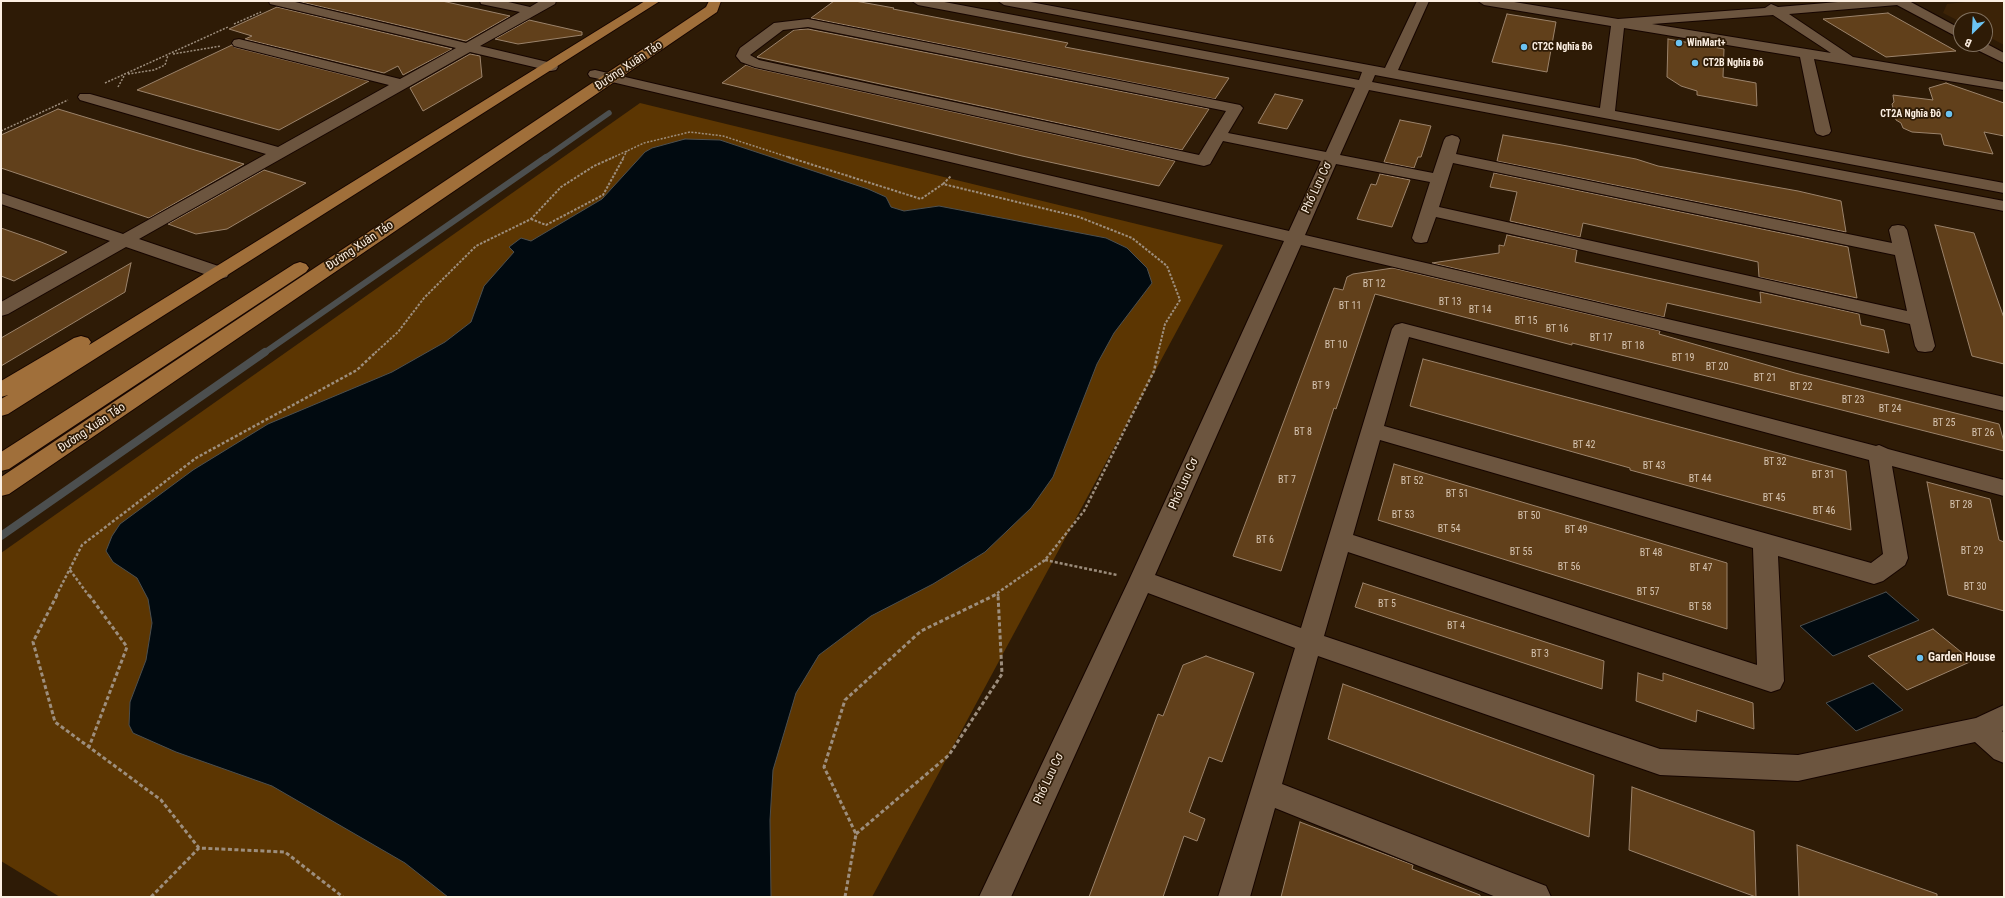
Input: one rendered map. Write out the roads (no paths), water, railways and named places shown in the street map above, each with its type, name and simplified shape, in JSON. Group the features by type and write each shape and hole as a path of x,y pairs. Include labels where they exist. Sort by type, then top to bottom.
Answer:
{"main road":[{"path":"544,65 639,1"},
{"path":"1,409 212,270 544,65 654,1"},
{"name":"Đường Xuân Tảo","path":"1,463 603,76 712,9 716,1"},
{"name":"Đường Xuân Tảo","path":"1,488 603,76"},
{"path":"1,390 212,270"}],"street":[{"path":"486,1 532,11"},
{"path":"1,310 550,1"},
{"path":"918,1 1607,114 2004,188"},
{"path":"1004,1 1047,4 1374,76 2003,209"},
{"name":"Phố Lưu Cơ","path":"995,897 1141,580 1331,158 1374,76 1423,1"},
{"path":"1484,1 1539,6 1618,23 2004,86"},
{"path":"1760,1 1853,62"},
{"path":"1618,23 1899,1 1953,31"},
{"path":"270,6 468,47 544,65"},
{"path":"808,23 1235,108 1220,136 1204,161 755,63 743,56 745,51 779,26 808,23"},
{"path":"1607,114 1618,23"},
{"path":"239,43 401,84"},
{"path":"1991,52 2004,59"},
{"path":"1806,54 1824,131"},
{"path":"603,76 2004,404"},
{"path":"86,97 280,153"},
{"path":"1220,136 1439,179"},
{"path":"1421,238 1452,140"},
{"path":"1446,157 1903,251"},
{"path":"1,198 212,270"},
{"path":"1429,210 1919,320"},
{"path":"1898,230 1925,346"},
{"path":"1234,897 1402,329 1878,453 2004,488"},
{"path":"1372,430 1765,544 1874,574 1896,558 1878,453"},
{"path":"1339,540 1771,681 1765,544"},
{"path":"1141,580 1309,642 1660,762 1798,768 1980,729 2004,717"},
{"path":"1980,729 2004,750"},
{"path":"1265,791 1535,897"}],"waterway":[{"path":"545,158 609,113"},
{"path":"264,353 546,157"},
{"path":"1,536 265,352"}],"place":[{"name":"WinMart+","path":"1679,43"},
{"name":"CT2C Nghĩa Đô","path":"1524,47"},
{"name":"CT2B Nghĩa Đô","path":"1695,63"},
{"name":"CT2A Nghĩa Đô","path":"1949,114"},
{"name":"Garden House","path":"1920,658"}]}
